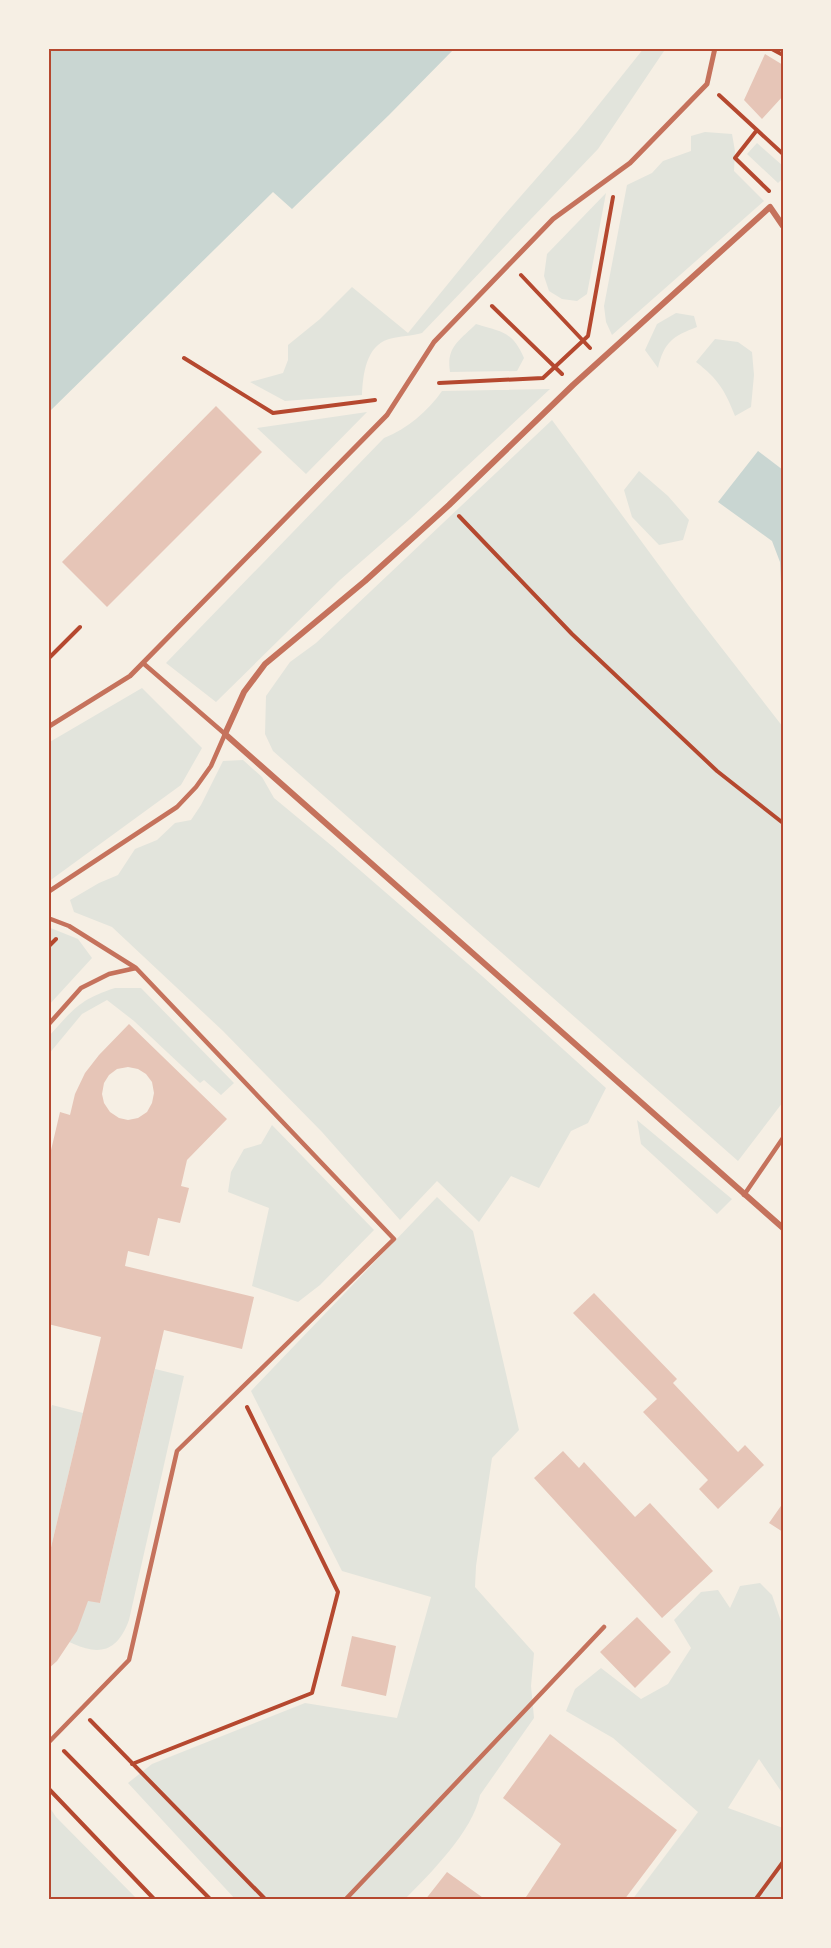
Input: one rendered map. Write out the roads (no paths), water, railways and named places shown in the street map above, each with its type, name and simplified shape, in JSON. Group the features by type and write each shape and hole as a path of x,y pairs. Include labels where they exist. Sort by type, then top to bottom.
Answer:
{"street":[{"path":"48,726 130,676 143,663 387,415 434,342 553,219 630,163 707,84 716,48"},
{"path":"783,226 770,207 573,385 449,505 365,581 265,664 244,692 225,734 783,1228"}],"lane":[{"path":"48,892 177,807 196,787 211,766 225,734 143,663"},
{"path":"48,918 69,926 136,968 394,1239 177,1451 129,1660 50,1741"},
{"path":"48,1025 81,988 109,974 136,968"},
{"path":"744,1195 783,1138"},
{"path":"345,1900 604,1627"}]}
